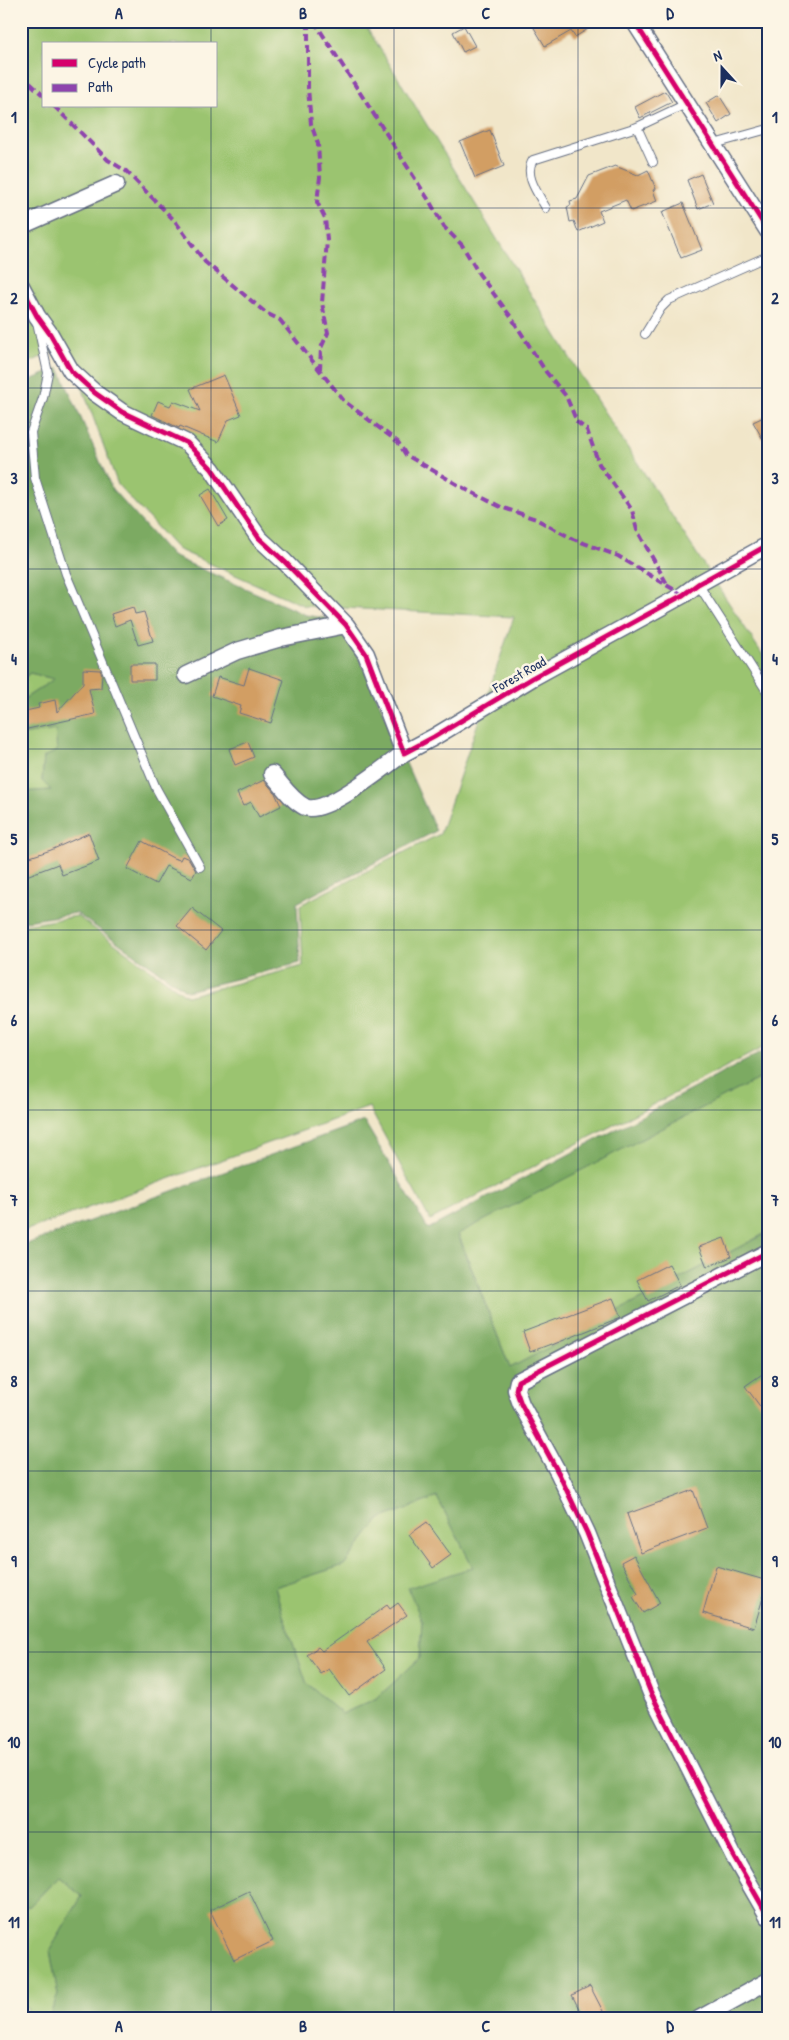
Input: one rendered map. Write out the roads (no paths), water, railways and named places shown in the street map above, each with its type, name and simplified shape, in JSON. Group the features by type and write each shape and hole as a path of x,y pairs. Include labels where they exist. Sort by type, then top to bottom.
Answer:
{"street":[{"path":"634,21 768,231"},
{"path":"21,226 116,184"},
{"path":"21,286 71,372 95,393 122,412 187,443 212,469 259,538 286,562 346,625 366,654 404,753"},
{"name":"Forest Road","path":"272,774 292,797 305,807 314,809 345,795 404,753 434,738 532,678 683,595 698,584 768,545"},
{"path":"186,675 237,651 281,638 346,625"},
{"path":"768,1252 518,1381 516,1390 520,1404 559,1474 587,1534 651,1693 733,1854 768,1916"},
{"path":"699,2019 768,1981"}],"lane":[{"path":"546,208 530,177 529,166 533,160 637,127 686,104"},
{"path":"637,127 653,162"},
{"path":"714,144 768,129"},
{"path":"645,334 661,308 669,300 768,256"},
{"path":"37,316 48,373 43,398 31,432 35,478 66,574 156,788 200,867"},
{"path":"698,584 768,693"}]}
